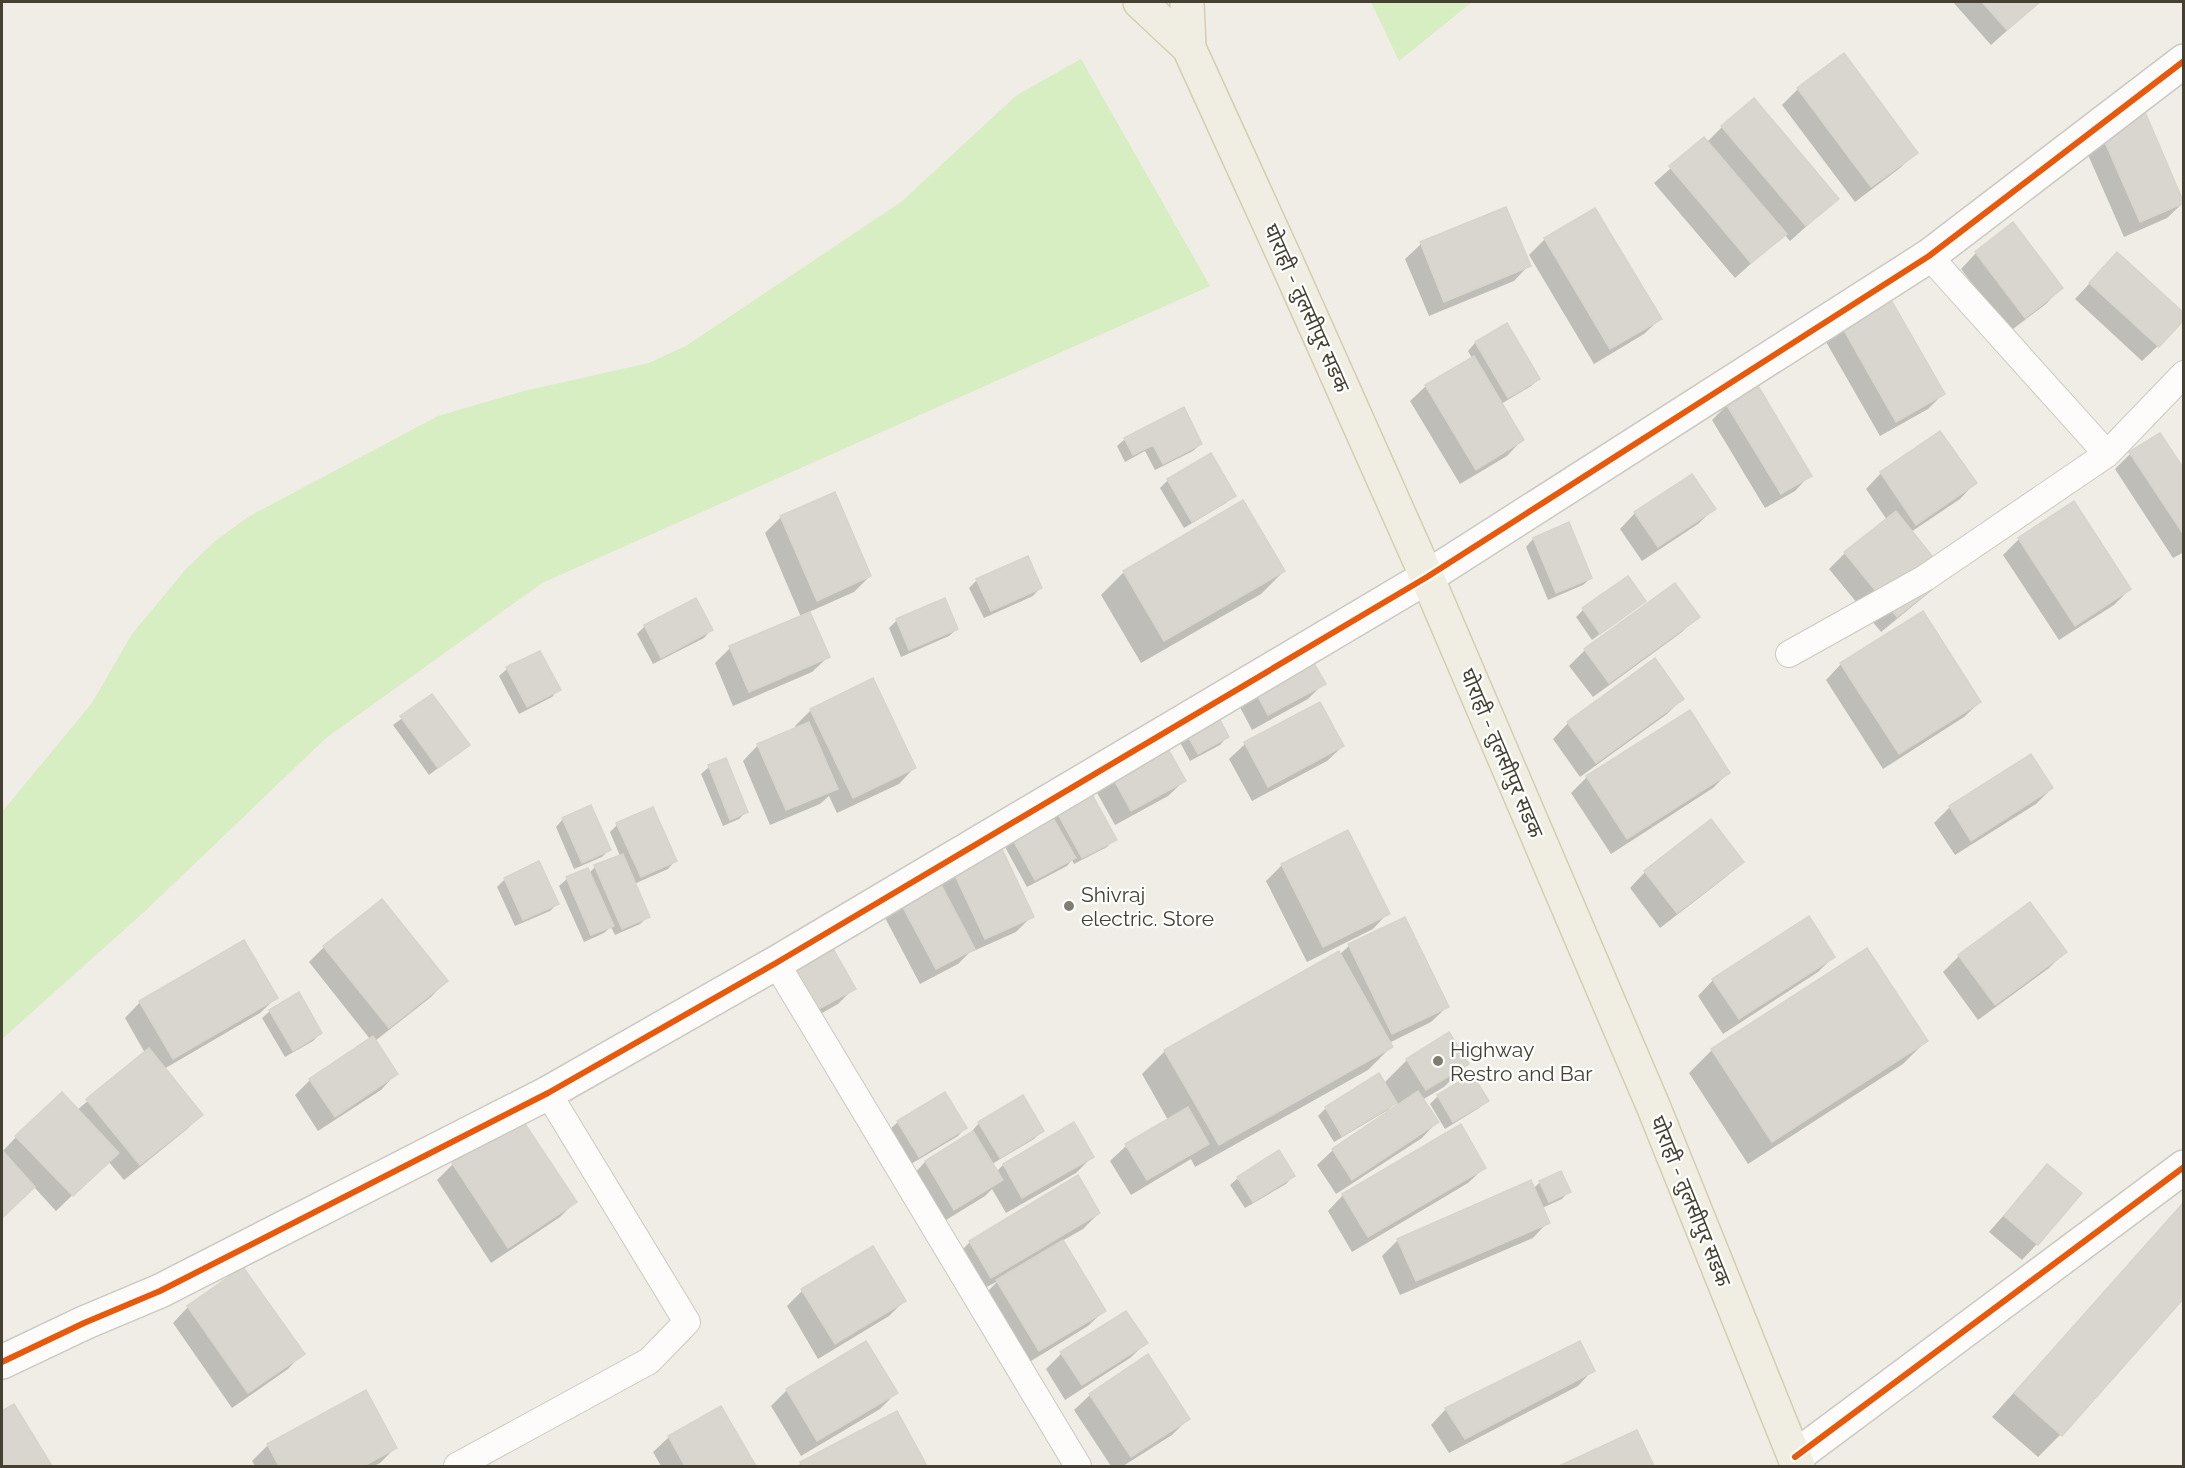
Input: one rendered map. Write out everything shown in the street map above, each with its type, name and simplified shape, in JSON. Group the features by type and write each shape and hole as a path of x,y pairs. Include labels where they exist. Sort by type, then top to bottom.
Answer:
{"main road":[{"name":"घोराही - तुलसीपुर सडक","path":"1140,2 1189,48"},
{"name":"घोराही - तुलसीपुर सडक","path":"1187,2 1189,48 1427,577 1654,1108 1796,1462"}],"street":[{"path":"2,1362 84,1323 160,1291 548,1093 777,963 1427,577 1929,256 2184,61"},
{"path":"1796,1462 2184,1167"}],"lane":[{"path":"1929,256 2107,454"},
{"path":"1789,654 1925,578 2107,454 2184,374"},
{"path":"777,963 1078,1467"},
{"path":"457,1467 649,1361 687,1322 548,1093"}],"green space":[{"path":"1371,2 1472,2 1399,61"},
{"path":"1081,59 1210,286 542,583 326,738 144,912 2,1039 2,812 92,703 132,634 186,569 214,542 248,517 438,416 524,391 649,363 686,346 901,202 1017,95"}],"building":[{"path":"1982,2 2040,2 2007,30"},
{"path":"1844,53 1918,153 1871,187 1797,88"},
{"path":"1754,98 1839,199 1806,226 1721,126"},
{"path":"2145,112 2184,203 2140,222 2100,131"},
{"path":"1704,137 1787,234 1751,263 1669,166"},
{"path":"1506,207 1531,266 1444,302 1420,242"},
{"path":"1595,208 1662,319 1610,349 1544,238"},
{"path":"2013,222 2063,288 2025,318 1975,252"},
{"path":"2117,252 2184,313 2184,320 2159,347 2089,283"},
{"path":"1886,291 1945,394 1896,422 1837,318"},
{"path":"1507,323 1540,379 1508,398 1475,342"},
{"path":"1474,356 1524,440 1476,470 1425,385"},
{"path":"1758,386 1812,476 1781,494 1726,404"},
{"path":"1184,407 1202,444 1163,464 1153,445 1133,455 1124,438"},
{"path":"1940,431 1977,483 1916,525 1880,472"},
{"path":"2160,433 2184,469 2184,535 2129,452"},
{"path":"1211,453 1236,496 1192,522 1167,479"},
{"path":"1692,474 1716,509 1658,547 1634,512"},
{"path":"835,492 871,576 817,601 780,516"},
{"path":"1243,500 1285,571 1164,641 1123,571"},
{"path":"2074,501 2131,589 2075,626 2018,538"},
{"path":"1896,511 1948,576 1897,617 1844,552"},
{"path":"1569,522 1592,578 1556,593 1533,538"},
{"path":"1028,556 1042,588 991,611 976,579"},
{"path":"1628,576 1646,601 1600,634 1582,608"},
{"path":"1675,583 1700,617 1609,683 1584,649"},
{"path":"696,598 713,630 661,658 644,625"},
{"path":"945,598 958,629 909,650 896,619"},
{"path":"1923,611 1981,702 1899,754 1840,663"},
{"path":"810,612 830,657 749,692 729,646"},
{"path":"1304,646 1326,684 1268,715 1248,678"},
{"path":"540,651 561,690 527,707 506,667"},
{"path":"1655,658 1684,699 1596,763 1567,722"},
{"path":"873,678 916,768 853,798 810,709"},
{"path":"1205,692 1229,737 1198,754 1173,709"},
{"path":"432,694 470,745 438,768 400,716"},
{"path":"1320,702 1344,746 1268,787 1244,742"},
{"path":"1690,710 1730,773 1627,839 1586,776"},
{"path":"809,722 838,789 786,810 757,744"},
{"path":"1156,727 1186,781 1131,811 1101,756"},
{"path":"2031,754 2053,788 1971,841 1949,806"},
{"path":"726,758 748,812 730,820 708,765"},
{"path":"1083,778 1117,840 1082,858 1048,796"},
{"path":"591,805 611,850 582,863 562,818"},
{"path":"653,807 677,861 641,877 616,823"},
{"path":"1052,816 1076,858 1035,880 1012,838"},
{"path":"1711,819 1744,862 1677,913 1644,871"},
{"path":"1348,830 1390,914 1323,947 1281,864"},
{"path":"994,832 1034,917 985,939 945,854"},
{"path":"623,854 650,917 622,929 594,865"},
{"path":"539,861 559,904 523,920 504,878"},
{"path":"588,868 614,926 591,935 566,877"},
{"path":"937,877 975,949 936,969 898,898"},
{"path":"382,899 448,981 389,1028 323,946"},
{"path":"2030,902 2067,952 1995,1005 1958,955"},
{"path":"1809,916 1835,957 1739,1019 1712,979"},
{"path":"1405,917 1449,1007 1392,1034 1348,944"},
{"path":"819,924 856,989 815,1011 778,946"},
{"path":"244,940 278,998 173,1059 139,1001"},
{"path":"1867,948 1928,1041 1772,1142 1711,1049"},
{"path":"1339,951 1393,1047 1219,1145 1164,1050"},
{"path":"299,992 322,1033 293,1051 269,1010"},
{"name":"Highway Restro and Bar","path":"1449,1032 1469,1064 1426,1090 1406,1059"},
{"path":"373,1036 398,1074 335,1117 309,1079"},
{"path":"149,1048 203,1115 140,1165 86,1099"},
{"path":"1379,1073 1397,1103 1342,1136 1325,1107"},
{"path":"1472,1074 1489,1101 1453,1122 1437,1095"},
{"path":"1418,1091 1439,1122 1352,1180 1332,1149"},
{"path":"62,1092 119,1153 73,1196 15,1136"},
{"path":"945,1092 967,1128 919,1157 897,1121"},
{"path":"1023,1095 1044,1131 1000,1158 978,1122"},
{"path":"1188,1107 1209,1144 1147,1180 1125,1144"},
{"path":"521,1118 577,1202 508,1248 452,1163"},
{"path":"1074,1122 1094,1157 1022,1198 1003,1164"},
{"path":"1461,1124 1486,1168 1368,1237 1342,1194"},
{"path":"973,1131 1003,1180 954,1210 925,1161"},
{"path":"2,1150 35,1187 2,1218"},
{"path":"1279,1150 1295,1176 1253,1202 1237,1177"},
{"path":"2047,1164 2082,1193 2038,1245 2004,1216"},
{"path":"1561,1171 1571,1192 1549,1202 1539,1181"},
{"path":"1078,1175 1100,1213 991,1278 969,1241"},
{"path":"1531,1180 1550,1223 1416,1281 1397,1239"},
{"path":"2184,1202 2184,1298 2062,1436 2014,1393"},
{"path":"1063,1240 1106,1311 1039,1351 996,1280"},
{"path":"873,1246 906,1301 835,1344 801,1289"},
{"path":"243,1267 305,1354 248,1393 187,1306"},
{"path":"1126,1311 1148,1343 1082,1385 1060,1352"},
{"path":"866,1341 898,1393 817,1441 786,1389"},
{"path":"1580,1341 1595,1371 1465,1439 1445,1408"},
{"path":"1148,1354 1190,1419 1131,1457 1089,1394"},
{"path":"366,1390 397,1448 364,1466 279,1466 267,1444"},
{"path":"14,1404 52,1466 2,1466 2,1411"},
{"path":"721,1406 756,1466 685,1466 668,1436"},
{"path":"897,1411 927,1466 802,1466 800,1462"},
{"path":"1637,1430 1654,1466 1559,1466"}],"cycle path":[{"path":"2,1362 84,1323 160,1291 548,1093 776,963 1427,577 1929,256 2184,61"},
{"path":"1795,1457 2184,1167"}],"place":[{"name":"Shivraj electric. Store","path":"1069,906"},
{"name":"Highway Restro and Bar","path":"1438,1061"}]}
